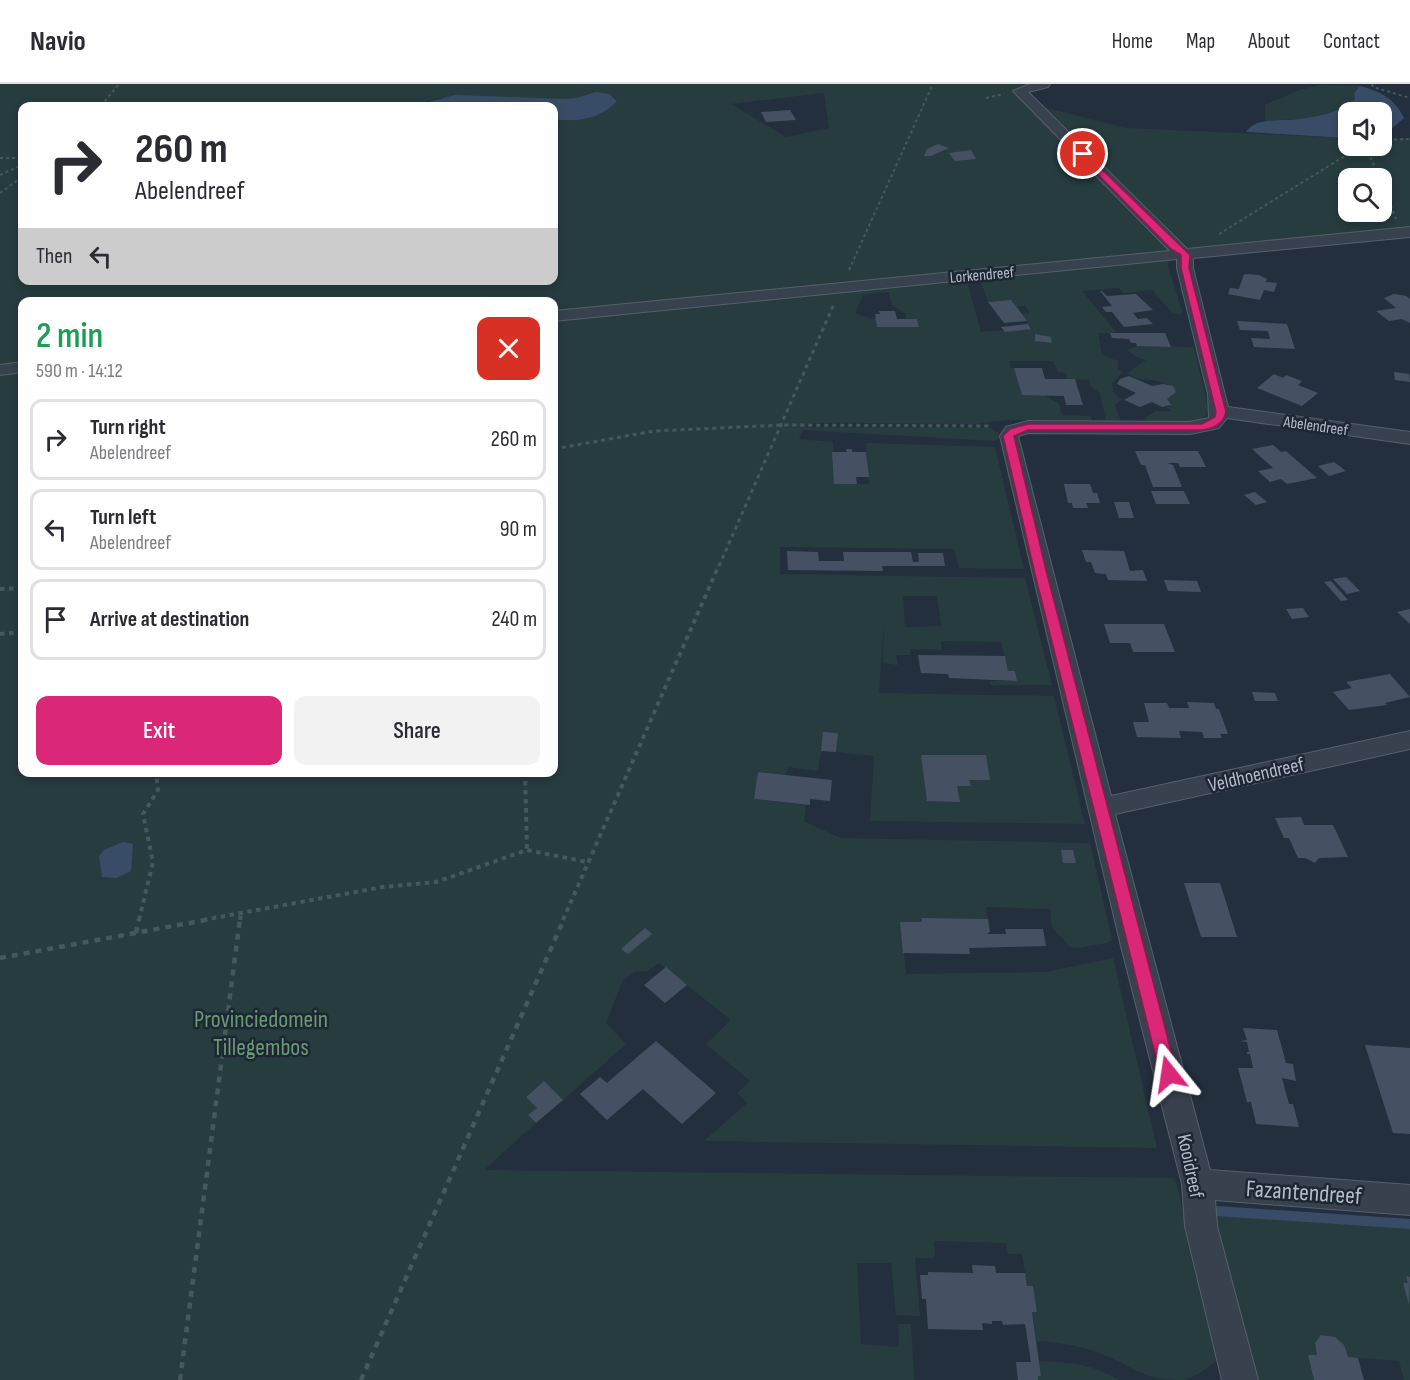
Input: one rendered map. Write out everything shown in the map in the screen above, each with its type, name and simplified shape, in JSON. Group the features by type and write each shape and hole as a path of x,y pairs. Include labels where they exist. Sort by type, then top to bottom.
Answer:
{"street":[{"path":"1014,431 1028,427 1202,427 1212,425 1220,418 1221,412 1185,268 1185,255 1174,247 1019,91 1044,84"},
{"name":"Lorkendreef","path":"558,316 1406,233"},
{"path":"0,370 18,368"},
{"name":"Abelendreef","path":"1221,412 1410,438"},
{"name":"Kooidreef","path":"1014,431 1009,436 1009,444 1197,1184 1201,1226 1240,1380"},
{"name":"Veldhoendreef","path":"1101,808 1410,740"},
{"name":"Fazantendreef","path":"1197,1184 1410,1200"}],"path":[{"path":"104,102 119,84"},
{"path":"361,1380 554,944 587,862 933,84"},
{"path":"1372,84 1373,87 1410,98"},
{"path":"1392,140 1410,139"},
{"path":"1185,255 1345,156"},
{"path":"0,158 18,158"},
{"path":"0,175 18,167"},
{"path":"0,193 18,180"},
{"path":"1392,204 1406,233"},
{"path":"558,448 654,431 783,425 991,426 1014,431"},
{"path":"0,589 18,588"},
{"path":"0,634 18,632"},
{"path":"136,933 153,862 143,814 158,790 157,777"},
{"path":"525,777 527,850"},
{"path":"0,958 383,887 436,882 527,850 587,862"},
{"path":"180,1380 241,914"}],"green space":[{"name":"Provinciedomein Tillegembos","path":"0,84 1036,84 1015,90 1170,248 1168,266 1183,314 1173,314 1152,290 1124,293 1119,288 1082,291 1117,333 1098,333 1102,355 1118,361 1118,369 1123,372 1112,384 1114,393 1122,400 1115,405 1121,421 1106,421 1100,393 1091,387 1089,380 1068,379 1065,373 1058,372 1053,361 1009,361 1011,368 1014,368 1022,395 1044,395 1059,404 1062,415 1091,416 1092,421 1007,420 974,424 810,423 805,427 990,428 1000,434 999,439 994,441 803,430 799,439 833,442 835,484 869,484 866,443 995,447 1024,569 959,568 954,549 780,547 780,574 1025,578 1052,685 991,685 990,681 1017,681 1015,671 1008,671 1001,642 941,641 942,650 910,649 910,655 896,655 898,665 883,663 884,622 879,693 1054,696 1085,824 870,821 874,756 836,752 838,733 824,732 818,771 788,767 786,775 759,772 754,799 806,805 804,821 840,838 1090,843 1112,940 1107,943 1077,948 1070,947 1052,927 1050,909 986,907 988,919 922,918 922,922 901,922 906,974 1045,972 1113,958 1157,1148 704,1141 747,1103 737,1093 750,1081 706,1044 731,1020 659,963 647,971 635,972 623,980 606,1023 626,1044 563,1100 544,1081 526,1096 537,1108 528,1115 536,1123 484,1170 1175,1178 1219,1359 1193,1377 1170,1380 1143,1374 1092,1350 1037,1341 1032,1312 1037,1311 1033,1286 1027,1286 1022,1254 1008,1254 1006,1243 934,1241 935,1258 915,1258 920,1316 896,1315 891,1263 857,1263 861,1344 899,1347 898,1324 911,1324 914,1380 0,1380","holes":["824,93 829,128 786,137 731,104","980,280 988,302 1011,300 1016,307 1025,306 1030,313 1022,314 1031,328 981,332 968,285","889,292 892,305 905,313 906,319 917,319 919,326 865,317 855,313 863,295","903,596 937,596 941,626 905,627"]},
{"path":"1320,85 1360,86 1354,93 1355,99 1352,102 1338,102 1337,111 1313,117 1265,121 1265,105 1300,90"},
{"path":"1043,107 1126,128 1338,138 1338,156 1392,156 1392,139 1410,138 1410,230 1184,252"},
{"path":"1137,346 1194,347 1208,408 1205,417 1192,422 1146,421 1145,418 1156,411 1171,411 1166,407 1170,407 1172,403 1167,399 1176,392 1165,383 1139,379 1127,373 1146,360 1138,358 1127,350"},
{"path":"1213,1214 1410,1228 1410,1380 1404,1380 1399,1361 1348,1357 1339,1341 1322,1335 1315,1343 1317,1355 1308,1355 1314,1380 1256,1380"},
{"path":"1039,1361 1080,1365 1100,1370 1119,1380 1038,1380 1038,1376 1041,1375"}],"water":[{"path":"1360,86 1374,90 1392,102 1352,102 1355,99 1354,93"},
{"path":"596,92 609,94 617,101 604,112 580,120 558,119 558,102 428,102 455,95 576,98"},
{"path":"1392,102 1400,111 1404,118 1392,128"},
{"path":"1338,110 1338,137 1246,132 1263,122 1306,118"},
{"path":"123,842 133,844 131,871 117,878 102,877 99,856 104,850"}],"building":[{"path":"790,110 796,120 766,122 761,112"},
{"path":"938,144 949,148 931,156 924,156 927,149"},
{"path":"971,150 976,159 955,161 949,153"},
{"path":"1244,274 1259,275 1267,279 1266,282 1277,283 1274,292 1264,290 1260,300 1228,294 1230,288 1239,289"},
{"path":"1100,291 1107,296 1136,294 1153,310 1133,313 1138,319 1147,318 1153,324 1124,327 1112,312 1106,312 1102,307 1112,306"},
{"path":"1394,294 1410,299 1410,323 1402,319 1389,321 1376,311 1396,308 1384,298"},
{"path":"1011,300 1027,321 1004,323 988,302"},
{"path":"879,311 895,311 897,319 917,319 919,327 877,327 875,314 880,314"},
{"path":"1237,321 1287,324 1295,349 1254,347 1251,338 1270,339 1268,331 1240,330"},
{"path":"1028,324 1031,329 1005,332 1001,327"},
{"path":"1110,333 1165,333 1171,347 1137,346 1129,339 1112,338"},
{"path":"1035,334 1051,337 1052,343 1035,341"},
{"path":"1014,368 1042,368 1045,379 1075,379 1083,405 1066,405 1064,396 1022,395"},
{"path":"1394,372 1409,374 1410,382 1395,380"},
{"path":"1274,374 1283,378 1286,375 1302,381 1298,385 1318,393 1302,406 1257,388"},
{"path":"1129,376 1152,386 1163,384 1173,386 1176,392 1167,399 1172,405 1162,407 1152,402 1140,407 1124,400 1136,393 1117,384 1120,379"},
{"path":"1273,445 1281,452 1286,451 1317,478 1287,484 1281,479 1270,482 1258,471 1273,468 1252,449"},
{"path":"846,449 852,449 852,452 866,452 869,477 856,477 857,484 834,484 832,452 847,452"},
{"path":"1135,451 1198,451 1206,467 1180,467 1178,463 1167,463 1173,465 1182,487 1153,487 1145,465 1141,465"},
{"path":"1334,462 1346,471 1329,476 1318,466"},
{"path":"1064,484 1090,484 1093,493 1097,493 1100,503 1086,503 1088,508 1073,508 1072,503 1068,503"},
{"path":"1151,491 1184,491 1190,504 1156,504"},
{"path":"1255,492 1267,502 1256,505 1244,495"},
{"path":"1114,502 1129,502 1134,518 1119,518"},
{"path":"1082,550 1124,551 1130,571 1143,570 1147,581 1108,580 1106,574 1095,573 1091,562 1086,562"},
{"path":"787,551 818,552 819,561 844,561 843,552 911,552 913,562 919,562 918,553 943,553 945,566 882,566 883,571 788,570"},
{"path":"1346,577 1360,591 1347,594 1333,579"},
{"path":"1164,580 1197,581 1201,592 1168,591"},
{"path":"1331,581 1348,600 1341,601 1324,582"},
{"path":"1303,608 1309,617 1292,619 1286,609"},
{"path":"1410,609 1410,624 1397,612"},
{"path":"1104,624 1164,624 1175,652 1133,652 1130,643 1110,643"},
{"path":"918,655 1005,656 1008,671 1015,671 1017,681 949,678 948,674 921,673"},
{"path":"1390,674 1410,697 1385,703 1387,705 1349,710 1333,692 1352,688 1346,682"},
{"path":"1252,692 1275,693 1278,701 1255,701"},
{"path":"1187,702 1214,703 1216,709 1219,709 1228,734 1220,734 1222,738 1204,738 1202,732 1179,731 1181,738 1137,737 1133,722 1149,722 1144,703 1167,703 1169,708 1189,708"},
{"path":"823,732 838,733 836,752 821,751"},
{"path":"921,755 986,755 990,780 969,780 971,786 957,786 960,802 927,801"},
{"path":"758,772 832,780 830,801 810,799 810,805 754,799"},
{"path":"1301,817 1304,825 1333,825 1348,857 1319,858 1315,863 1305,858 1298,858 1289,838 1284,838 1275,818"},
{"path":"1061,850 1073,850 1076,863 1063,863"},
{"path":"1184,883 1220,883 1237,937 1201,937"},
{"path":"922,918 988,919 990,932 987,934 1006,934 1005,929 1043,929 1046,946 969,948 970,954 903,953 900,922 922,922"},
{"path":"645,928 652,934 628,954 621,949"},
{"path":"666,967 687,985 665,1003 644,985"},
{"path":"1243,1028 1277,1030 1286,1063 1293,1064 1296,1081 1282,1078 1289,1104 1293,1104 1299,1127 1256,1124 1251,1102 1247,1102 1238,1068 1253,1068 1250,1054 1247,1054 1249,1052 1247,1042 1240,1041 1247,1040"},
{"path":"656,1041 716,1093 682,1124 643,1089 607,1120 580,1094 600,1077 607,1083"},
{"path":"1365,1045 1410,1048 1410,1134 1393,1133"},
{"path":"544,1081 563,1100 536,1123 528,1115 537,1108 526,1097"},
{"path":"972,1265 995,1266 996,1273 1025,1273 1027,1286 1033,1286 1037,1312 1032,1312 1041,1376 1038,1376 1038,1380 1018,1380 1016,1362 1031,1362 1025,1324 1003,1325 1002,1321 992,1321 992,1324 982,1323 983,1330 928,1329 926,1299 922,1299 920,1275 928,1275 928,1272 973,1273"},
{"path":"1406,1276 1410,1277 1409,1305 1403,1283 1408,1283"},
{"path":"1321,1335 1335,1337 1344,1345 1348,1357 1358,1358 1364,1380 1314,1380 1308,1355 1317,1355 1315,1343"}],"waterway":[{"path":"1217,1211 1410,1224"}],"route":[{"path":"1083,154 1174,247 1185,255 1185,268 1221,412 1220,418 1212,425 1202,427 1028,427 1014,431 1009,436 1009,444 1041,574 1169,1074"}]}
